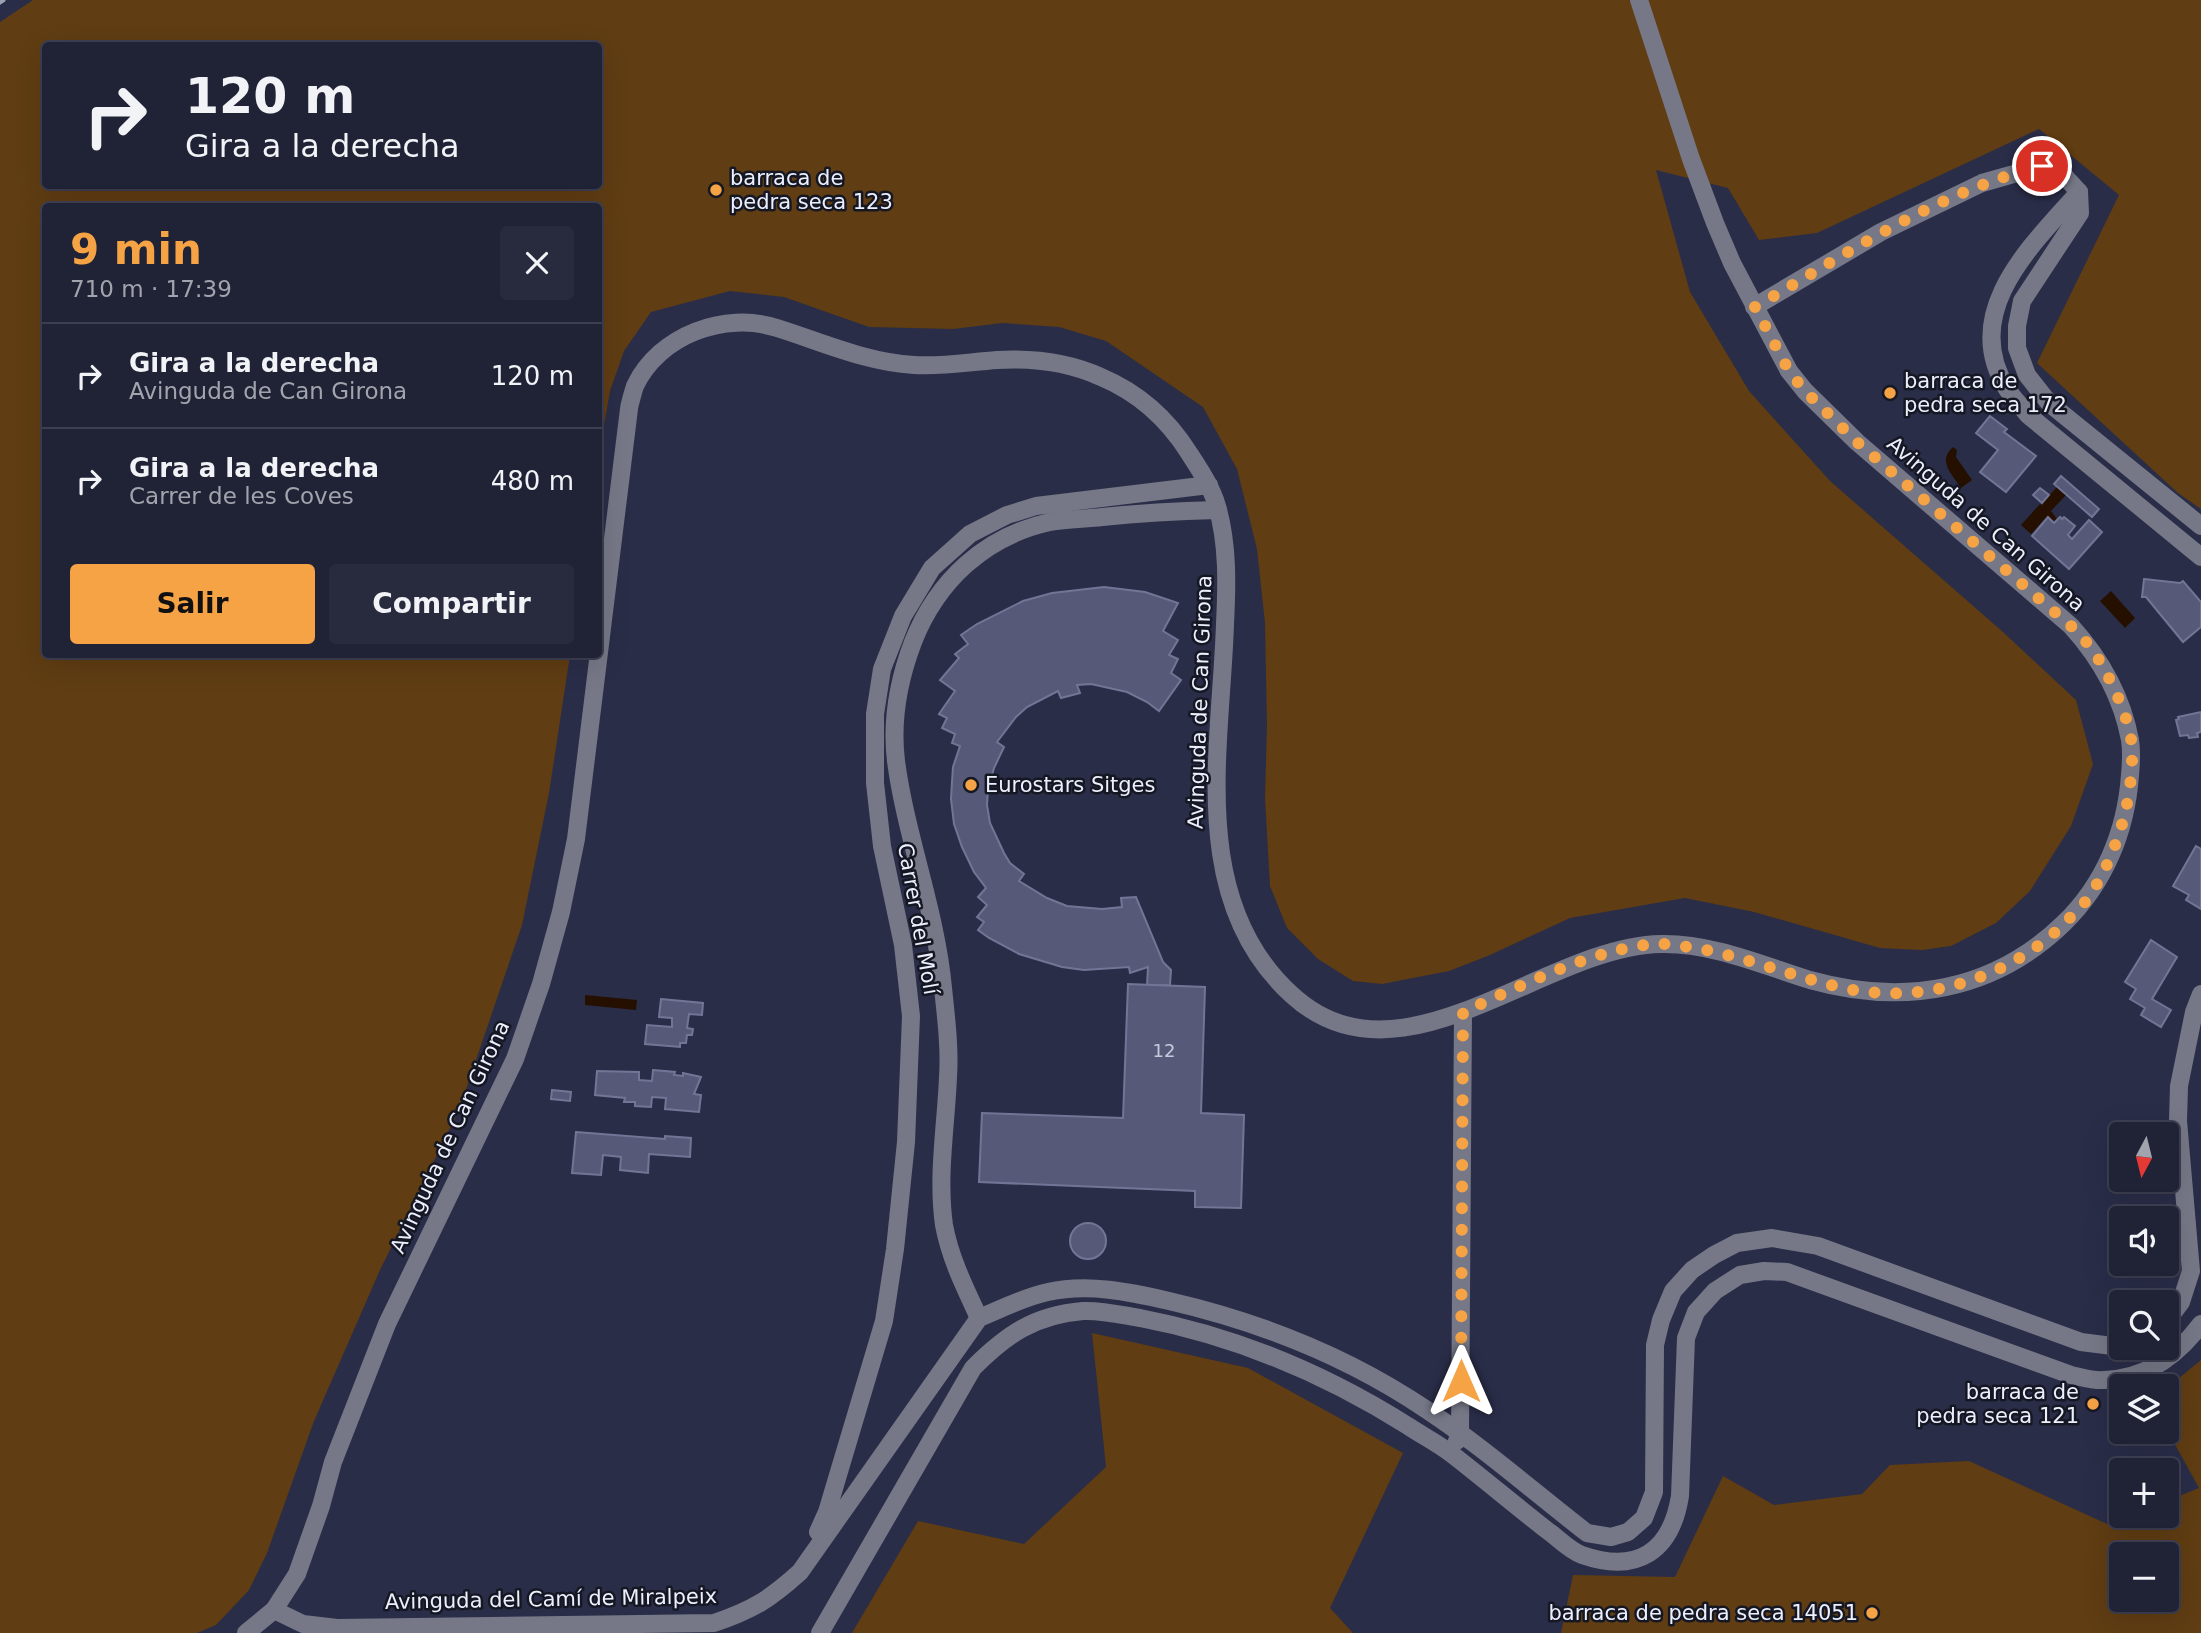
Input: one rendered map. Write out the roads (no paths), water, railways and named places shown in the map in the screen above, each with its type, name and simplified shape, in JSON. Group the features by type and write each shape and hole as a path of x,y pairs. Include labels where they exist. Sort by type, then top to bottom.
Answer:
{"street":[{"name":"Avinguda de Can Girona","path":"602,628 629,409 640,378 671,344 703,328 750,322 769,325 853,355 888,363 927,366 1018,359 1063,364 1104,378 1149,405 1180,438 1209,485 1218,510 1227,578 1215,790 1223,872 1242,925 1270,974 1296,999 1332,1021 1356,1027 1408,1028 1463,1012 1606,952 1663,944 1720,951 1810,979 1875,993 1913,993 1951,987 2014,961 2049,938 2084,904 2114,848 2127,800 2132,746 2122,707 2092,649 2071,626 1857,442 1805,391 1789,371 1732,263 1715,223 1639,0"},
{"path":"1755,307 1881,232 1982,183 2042,166 2059,170 2079,192 2080,213 2022,301 2017,326 2017,348 2027,375 2049,403 2201,526"},
{"path":"2079,192 2011,273 1999,296 1992,334 1998,369 2007,388 2028,415 2201,557"},
{"name":"Carrer del Molí","path":"800,1572 827,1512 884,1321 895,1249 906,1142 911,1016 903,945 882,846 875,783 875,714 882,669 903,616 932,568 970,534 1007,515 1036,506 1209,485"},
{"name":"Carrer del Molí","path":"979,1318 952,1257 943,1215 941,1193 948,1074 942,969 896,760 898,694 907,657 929,610 953,576 984,548 1011,534 1050,522 1158,512 1218,510"},
{"name":"Avinguda de Can Girona","path":"274,1610 297,1574 333,1462 387,1324 515,1059 541,984 561,912 576,839 598,658"},
{"path":"2179,1305 2191,1271 2178,1121 2179,1086 2193,1012 2201,994"},
{"path":"1451,1454 1461,1434 1463,1012"},
{"path":"979,1318 1022,1300 1070,1289 1117,1290 1189,1305 1246,1321 1360,1371 1426,1409 1587,1533 1611,1537 1628,1532 1644,1518 1654,1492 1655,1345 1673,1291 1692,1270 1737,1243 1772,1238 1818,1246 2081,1342 2109,1346"},
{"path":"820,1633 973,1368 1001,1341 1044,1318 1083,1311 1115,1313 1208,1335 1276,1359 1346,1390 1451,1454 1579,1555 1623,1563 1640,1558 1657,1548 1676,1517 1680,1496 1686,1338 1696,1312 1715,1291 1740,1275 1764,1271 1787,1272 2071,1375 2103,1380 2151,1369 2171,1357 2201,1324"},
{"name":"Avinguda del Camí de Miralpeix","path":"274,1610 303,1624 337,1628 714,1623 756,1607 774,1596 800,1572 979,1318"},
{"path":"246,1633 274,1610"}],"place":[{"name":"barraca de pedra seca 123","path":"716,190"},
{"name":"barraca de pedra seca 172","path":"1890,393"},
{"name":"Eurostars Sitges","path":"971,785"},
{"name":"barraca de pedra seca 121","path":"2093,1404"},
{"name":"barraca de pedra seca 14051","path":"1872,1613"}]}
